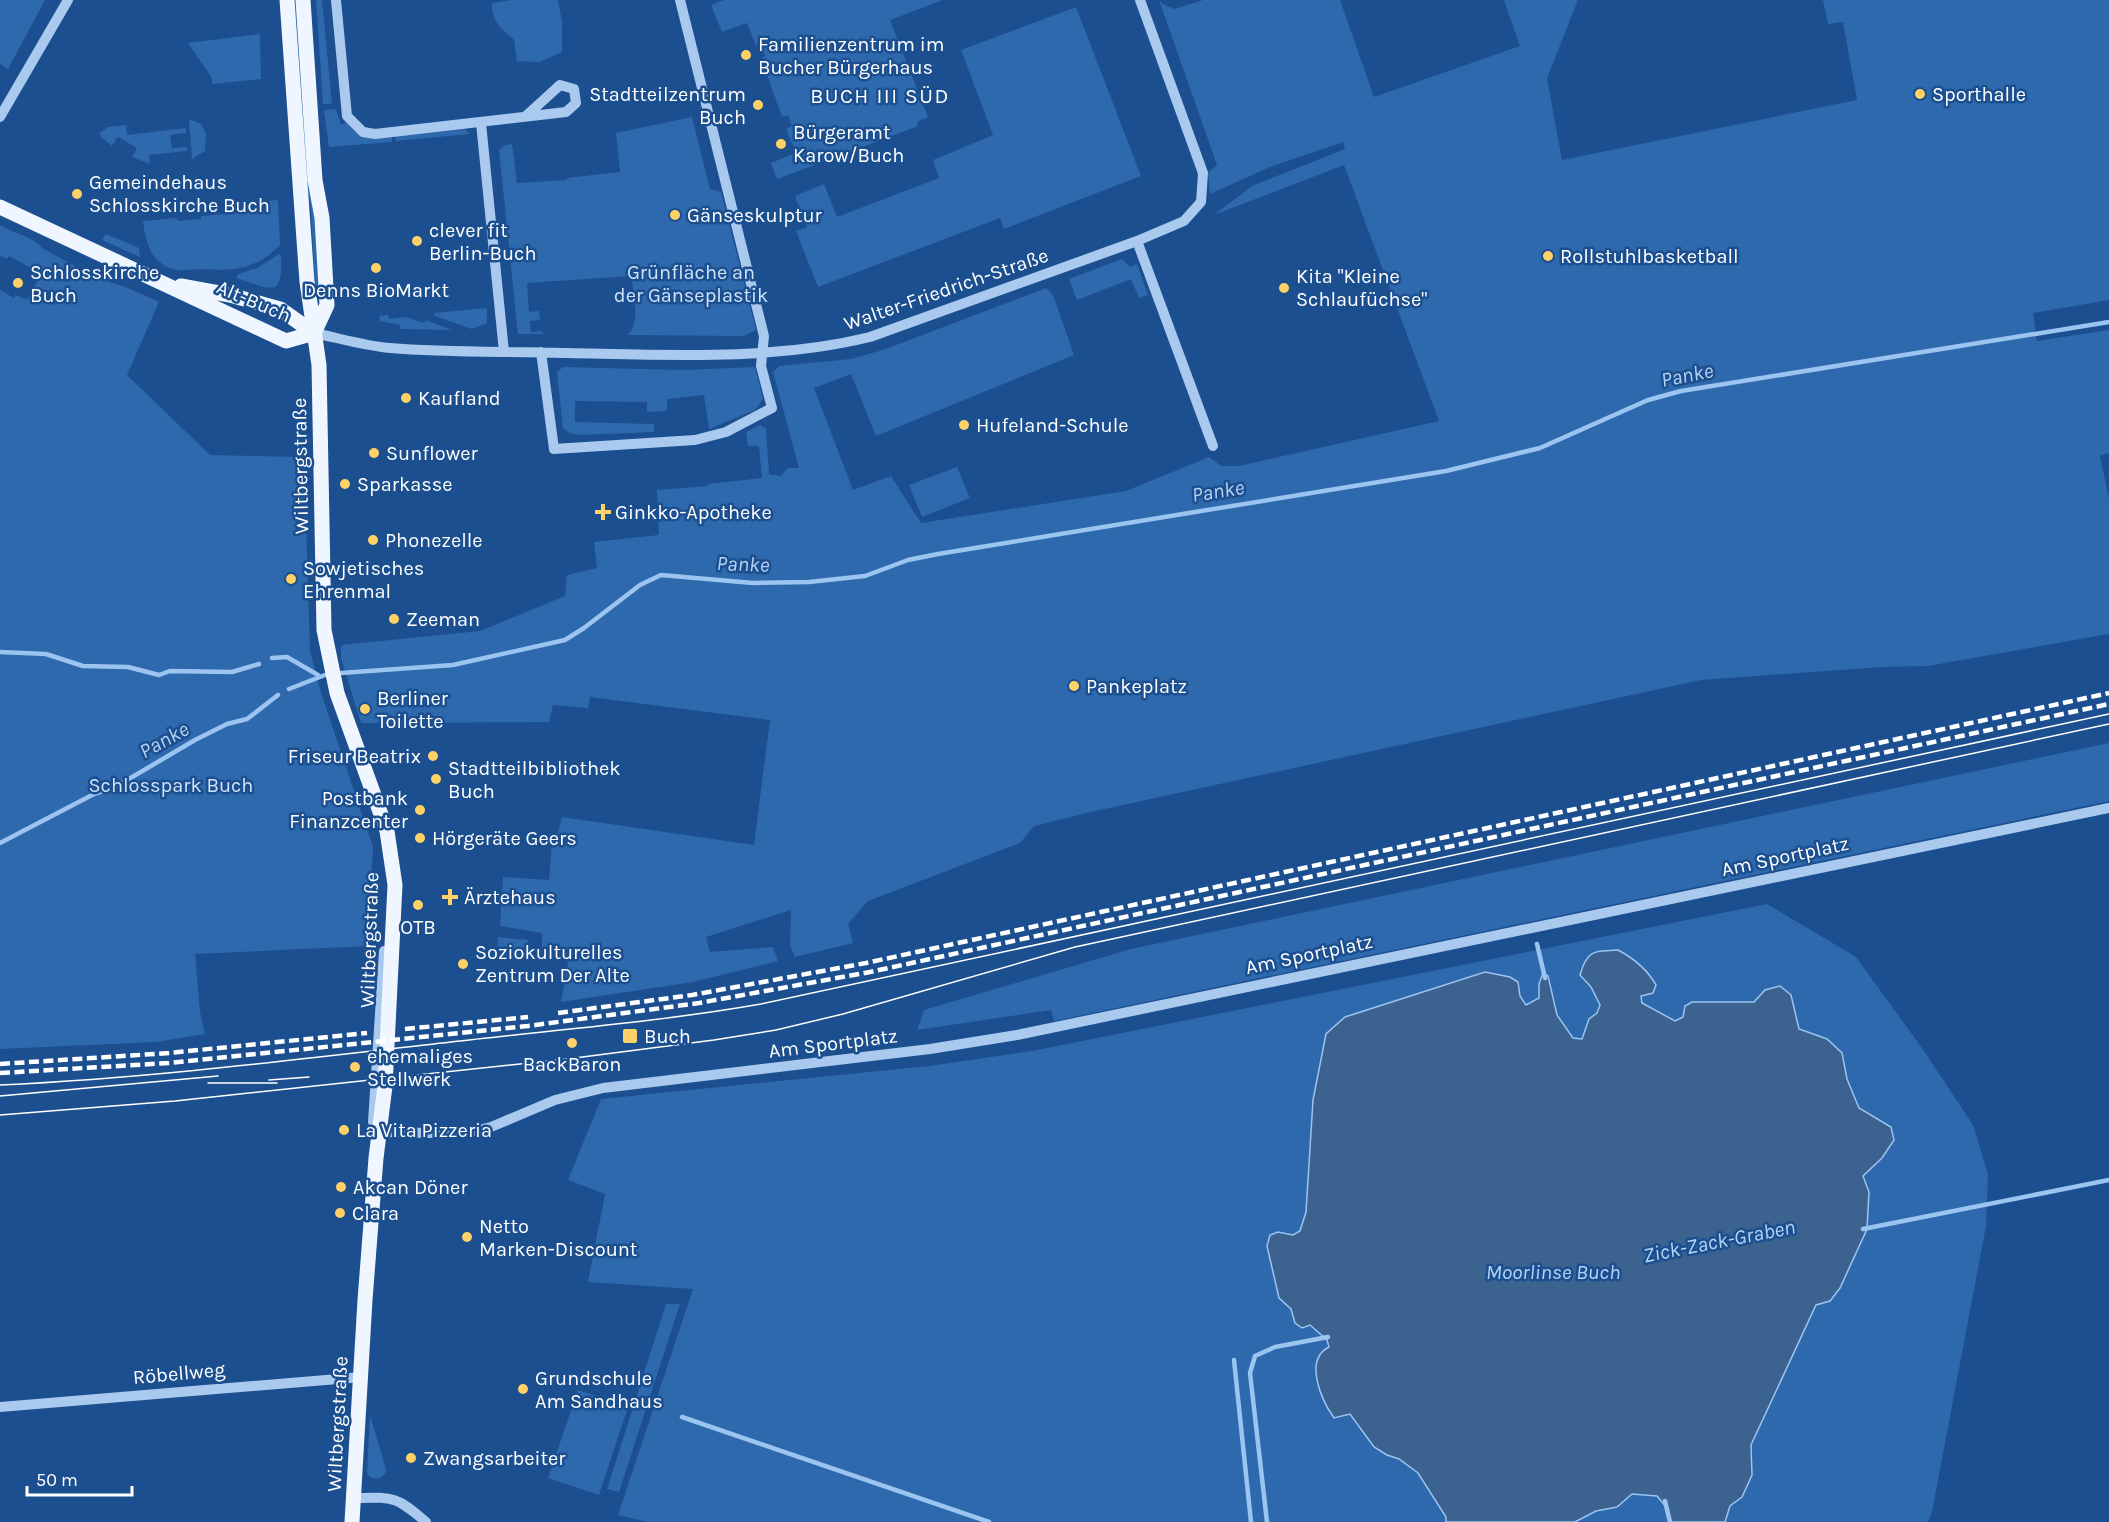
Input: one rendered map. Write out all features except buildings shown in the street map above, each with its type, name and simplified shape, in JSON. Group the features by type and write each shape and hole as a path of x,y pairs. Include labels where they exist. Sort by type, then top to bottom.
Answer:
{"main road":[{"name":"Wiltbergstraße","path":"287,0 307,282 319,365 324,630 337,693 391,849 394,911 352,1522"},
{"path":"303,0 327,305 314,333"},
{"name":"Alt-Buch","path":"0,207 286,340 314,333"},
{"name":"Alt-Buch","path":"170,286 216,292 280,309 314,333"}],"street":[{"path":"0,117 68,0"},
{"path":"336,0 347,116 363,132 375,134 526,116"},
{"path":"541,352 554,449 695,440 726,432 772,408 761,366 764,336 680,0"},
{"name":"Walter-Friedrich-Straße","path":"314,333 389,348 504,352 678,355 763,352 831,346 870,337 1137,241 1191,216 1202,202 1204,185 1203,173 1140,0"},
{"path":"481,123 504,352"},
{"path":"1137,241 1213,446"},
{"name":"Am Sportplatz","path":"380,1132 458,1133 491,1127 555,1100 603,1088 835,1061 1017,1035 2109,808"},
{"name":"Röbellweg","path":"0,1407 362,1377"},
{"path":"354,1498 391,1497 404,1503 426,1522"}],"green space":[{"path":"0,0 45,0 8,69 0,64"},
{"path":"291,0 298,0 321,288 315,288 311,210 306,183"},
{"path":"316,0 322,0 332,104 323,104"},
{"path":"511,0 558,0 562,22 562,52 540,62 517,61 514,40 498,24 492,9 492,3"},
{"path":"724,0 943,0 890,20 928,117 917,122 918,126 777,179 771,163 796,153 786,129 792,126 788,115 782,117 761,58 765,56 761,44 756,46 747,23 722,32 711,5"},
{"path":"1159,0 1164,5 1175,9 1203,0 1340,0 1374,97 1520,46 1504,0 1578,0 1547,78 1562,160 1857,100 1843,22 1828,24 1823,0 2109,0 2109,300 2033,313 2037,341 2109,330 2109,453 2100,456 2109,499 2109,634 1928,666 1882,667 1701,680 1095,811 1034,826 1020,843 868,901 848,924 853,943 795,957 790,945 791,910 706,937 710,952 773,947 778,961 693,982 561,1002 569,956 542,950 542,933 500,926 503,877 549,880 552,844 556,842 562,817 754,845 770,720 590,697 588,708 553,705 549,722 361,723 341,658 341,645 480,631 565,596 567,575 597,568 594,542 659,535 657,490 708,486 708,484 762,478 759,446 748,446 746,432 760,425 766,428 769,474 781,476 788,468 799,468 773,372 779,366 851,359 883,350 1046,288 1053,295 1074,355 876,436 851,374 814,388 853,490 891,476 921,523 1126,491 1209,457 1221,466 1239,466 1439,421 1344,165 1214,215 1252,186 1345,149 1343,142 1270,167 1210,194 1208,173 1217,165"},
{"path":"1076,7 1141,176 1004,229 1000,218 818,287 796,231 807,227 795,196 824,184 837,217 939,178 933,160 993,135 961,50"},
{"path":"260,34 261,79 213,84 210,75 188,43"},
{"path":"336,109 341,125 346,122 359,134 392,136 392,142 329,147 324,110"},
{"name":"Grünfläche an der Gänseplastik","path":"692,117 710,189 721,192 756,330 744,336 627,335 634,324 635,316 631,276 527,283 529,312 539,311 540,320 530,321 531,332 541,331 543,334 518,334 499,150 512,144 517,183 567,180 567,178 620,172 616,133"},
{"path":"189,119 201,124 206,134 205,151 192,159"},
{"path":"126,125 127,135 186,128 186,133 170,135 172,148 187,147 187,151 149,155 150,164 132,157 137,148 118,137 112,146 101,137 100,133 108,127"},
{"path":"465,129 470,134 396,141 395,136"},
{"path":"278,200 280,245 262,260 253,264 223,270 177,270 161,264 148,245 143,221 176,218 179,221 201,219 201,216 250,212 250,203"},
{"name":"Schlosspark Buch","path":"0,225 28,237 42,248 93,276 159,302 127,375 210,455 304,457 310,651 321,693 373,847 368,946 195,954 200,1012 205,1034 156,1042 0,1049 0,290 14,298 16,295 27,300 40,276 30,271 31,268 9,256 7,259 0,256"},
{"path":"106,234 139,248 140,257 102,240"},
{"path":"279,254 281,256 280,280 272,288 236,278 238,274 257,268"},
{"path":"1122,259 1130,267 1137,264 1148,295 1139,298 1131,279 1077,300 1069,279"},
{"path":"487,308 487,323 472,329 435,316 434,313"},
{"path":"388,315 389,319 406,317 424,323 426,320 452,330 401,329 400,325 380,321 379,316"},
{"path":"563,367 683,370 755,367 763,399 755,410 709,429 704,395 667,399 667,411 647,412 647,402 575,401 575,422 654,424 654,432 579,435 563,428 557,372"},
{"path":"957,467 970,498 922,517 909,485"},
{"path":"2109,743 2109,801 1054,1021 1051,1010 917,1030 924,1010 1131,949"},
{"path":"1767,904 1856,957 1922,1048 1973,1125 1988,1174 1986,1226 1932,1512 1928,1522 1725,1522 1730,1506 1742,1497 1752,1475 1751,1445 1816,1305 1830,1301 1840,1288 1867,1229 1869,1192 1863,1176 1882,1158 1891,1127 1859,1108 1847,1079 1842,1053 1827,1039 1799,1029 1796,1013 1765,990 1755,1002 1692,1002 1685,1006 1683,1017 1675,1021 1642,1003 1641,996 1580,975 1591,987 1600,1005 1597,1013 1589,1019 1582,1039 1573,1038 1557,1015 1553,994 1539,984 1539,998 1532,1004 1526,1005 1520,996 1485,972 1345,1017 1326,1034 1313,1100 1306,1212 1300,1231 1293,1235 1278,1232 1279,1298 1327,1340 1334,1418 1350,1414 1374,1447 1387,1455 1399,1458 1418,1473 1446,1517 1446,1522 648,1522 618,1515 693,1289 588,1282 605,1194 568,1180 601,1099 929,1066 1032,1051"},
{"path":"498,937 528,940 526,958 497,956"},
{"path":"666,1304 680,1304 619,1492 607,1489"},
{"path":"578,1390 628,1407 599,1495 548,1478"},
{"path":"370,1415 386,1469 385,1474 378,1479 370,1477 367,1473"},
{"path":"1632,1494 1657,1496 1667,1508 1669,1522 1575,1522 1596,1511 1617,1507"}],"water":[{"name":"Moorlinse Buch","path":"1618,950 1640,965 1656,985 1653,993 1641,996 1642,1003 1675,1021 1683,1017 1685,1006 1692,1002 1754,1002 1765,990 1780,986 1791,995 1799,1029 1827,1039 1842,1053 1847,1079 1859,1108 1891,1127 1894,1140 1882,1158 1863,1176 1869,1192 1867,1229 1840,1288 1830,1301 1816,1305 1751,1445 1752,1475 1742,1497 1730,1506 1725,1522 1669,1522 1667,1508 1657,1496 1632,1494 1617,1507 1596,1511 1575,1522 1446,1522 1446,1517 1418,1473 1399,1459 1374,1447 1350,1414 1334,1418 1324,1402 1316,1371 1321,1353 1329,1347 1327,1340 1310,1325 1302,1328 1295,1323 1291,1309 1279,1298 1267,1246 1270,1235 1278,1232 1293,1235 1300,1231 1306,1212 1313,1100 1326,1034 1345,1017 1485,972 1510,977 1518,982 1520,996 1526,1005 1539,998 1539,984 1543,973 1548,976 1557,1015 1573,1038 1582,1039 1589,1019 1597,1013 1600,1005 1591,987 1580,975 1583,967 1589,956 1597,952"}],"waterway":[{"name":"Panke","path":"341,673 453,665 565,640 640,585 661,575 753,583 809,582 865,576 908,560 938,554 1446,471 1540,448 1648,400 1681,391 2109,322"},
{"path":"0,652 46,654 83,666 128,667 159,675 170,671 232,672 259,664"},
{"path":"272,658 287,657 318,675"},
{"name":"Panke","path":"289,689 325,675"},
{"name":"Panke","path":"0,843 94,794 117,786 195,740 227,724 247,719 278,695"},
{"path":"1537,944 1545,978"},
{"name":"Zick-Zack-Graben","path":"1863,1229 2109,1180"},
{"name":"Zick-Zack-Graben","path":"1267,1522 1250,1373 1255,1356 1275,1347 1328,1337"},
{"path":"1234,1360 1251,1522"},
{"path":"682,1417 989,1522"},
{"path":"1665,1501 1670,1522"}],"tram line":[{"path":"0,1085 113,1078 226,1067 645,1021 761,1004 2109,714"},
{"path":"0,1115 175,1101 567,1059 776,1030 843,1014 1075,947 2109,724"},
{"path":"0,1096 218,1076"},
{"path":"269,1080 309,1077"},
{"path":"208,1083 277,1083"}],"railway":[{"path":"558,1013 692,995 866,963 2109,693"},
{"path":"0,1073 169,1063 528,1026 699,1003 870,972 2109,704"},
{"path":"405,1029 528,1017"},
{"path":"0,1064 169,1053 367,1033"}],"place":[{"name":"Familienzentrum im Bucher Bürgerhaus","path":"746,55"},
{"name":"Sporthalle","path":"1920,94"},
{"name":"Stadtteilzentrum Buch","path":"758,105"},
{"name":"Bürgeramt Karow/Buch","path":"781,144"},
{"name":"Gemeindehaus Schlosskirche Buch","path":"77,194"},
{"name":"Gänseskulptur","path":"675,215"},
{"name":"clever fit Berlin-Buch","path":"417,241"},
{"name":"Rollstuhlbasketball","path":"1548,256"},
{"name":"Denns BioMarkt","path":"376,268"},
{"name":"Schlosskirche Buch","path":"18,283"},
{"name":"Kita \"Kleine Schlaufüchse\"","path":"1284,288"},
{"name":"Kaufland","path":"406,398"},
{"name":"Hufeland-Schule","path":"964,425"},
{"name":"Sunflower","path":"374,453"},
{"name":"Sparkasse","path":"345,484"},
{"name":"Ginkko-Apotheke","path":"603,512"},
{"name":"Phonezelle","path":"373,540"},
{"name":"Sowjetisches Ehrenmal","path":"291,579"},
{"name":"Zeeman","path":"394,619"},
{"name":"Pankeplatz","path":"1074,686"},
{"name":"Berliner Toilette","path":"365,709"},
{"name":"Friseur Beatrix","path":"433,756"},
{"name":"Stadtteilbibliothek Buch","path":"436,779"},
{"name":"Postbank Finanzcenter","path":"420,810"},
{"name":"Hörgeräte Geers","path":"420,838"},
{"name":"Ärztehaus","path":"450,897"},
{"name":"OTB","path":"418,905"},
{"name":"Soziokulturelles Zentrum Der Alte","path":"463,964"},
{"name":"Buch","path":"630,1036"},
{"name":"BackBaron","path":"572,1043"},
{"name":"ehemaliges Stellwerk","path":"355,1067"},
{"name":"La Vita Pizzeria","path":"344,1130"},
{"name":"Akcan Döner","path":"341,1187"},
{"name":"Clara","path":"340,1213"},
{"name":"Netto Marken-Discount","path":"467,1237"},
{"name":"Grundschule Am Sandhaus","path":"523,1389"},
{"name":"Zwangsarbeiter","path":"411,1458"}],"district":[{"name":"BUCH III SÜD","path":"880,96"}]}
